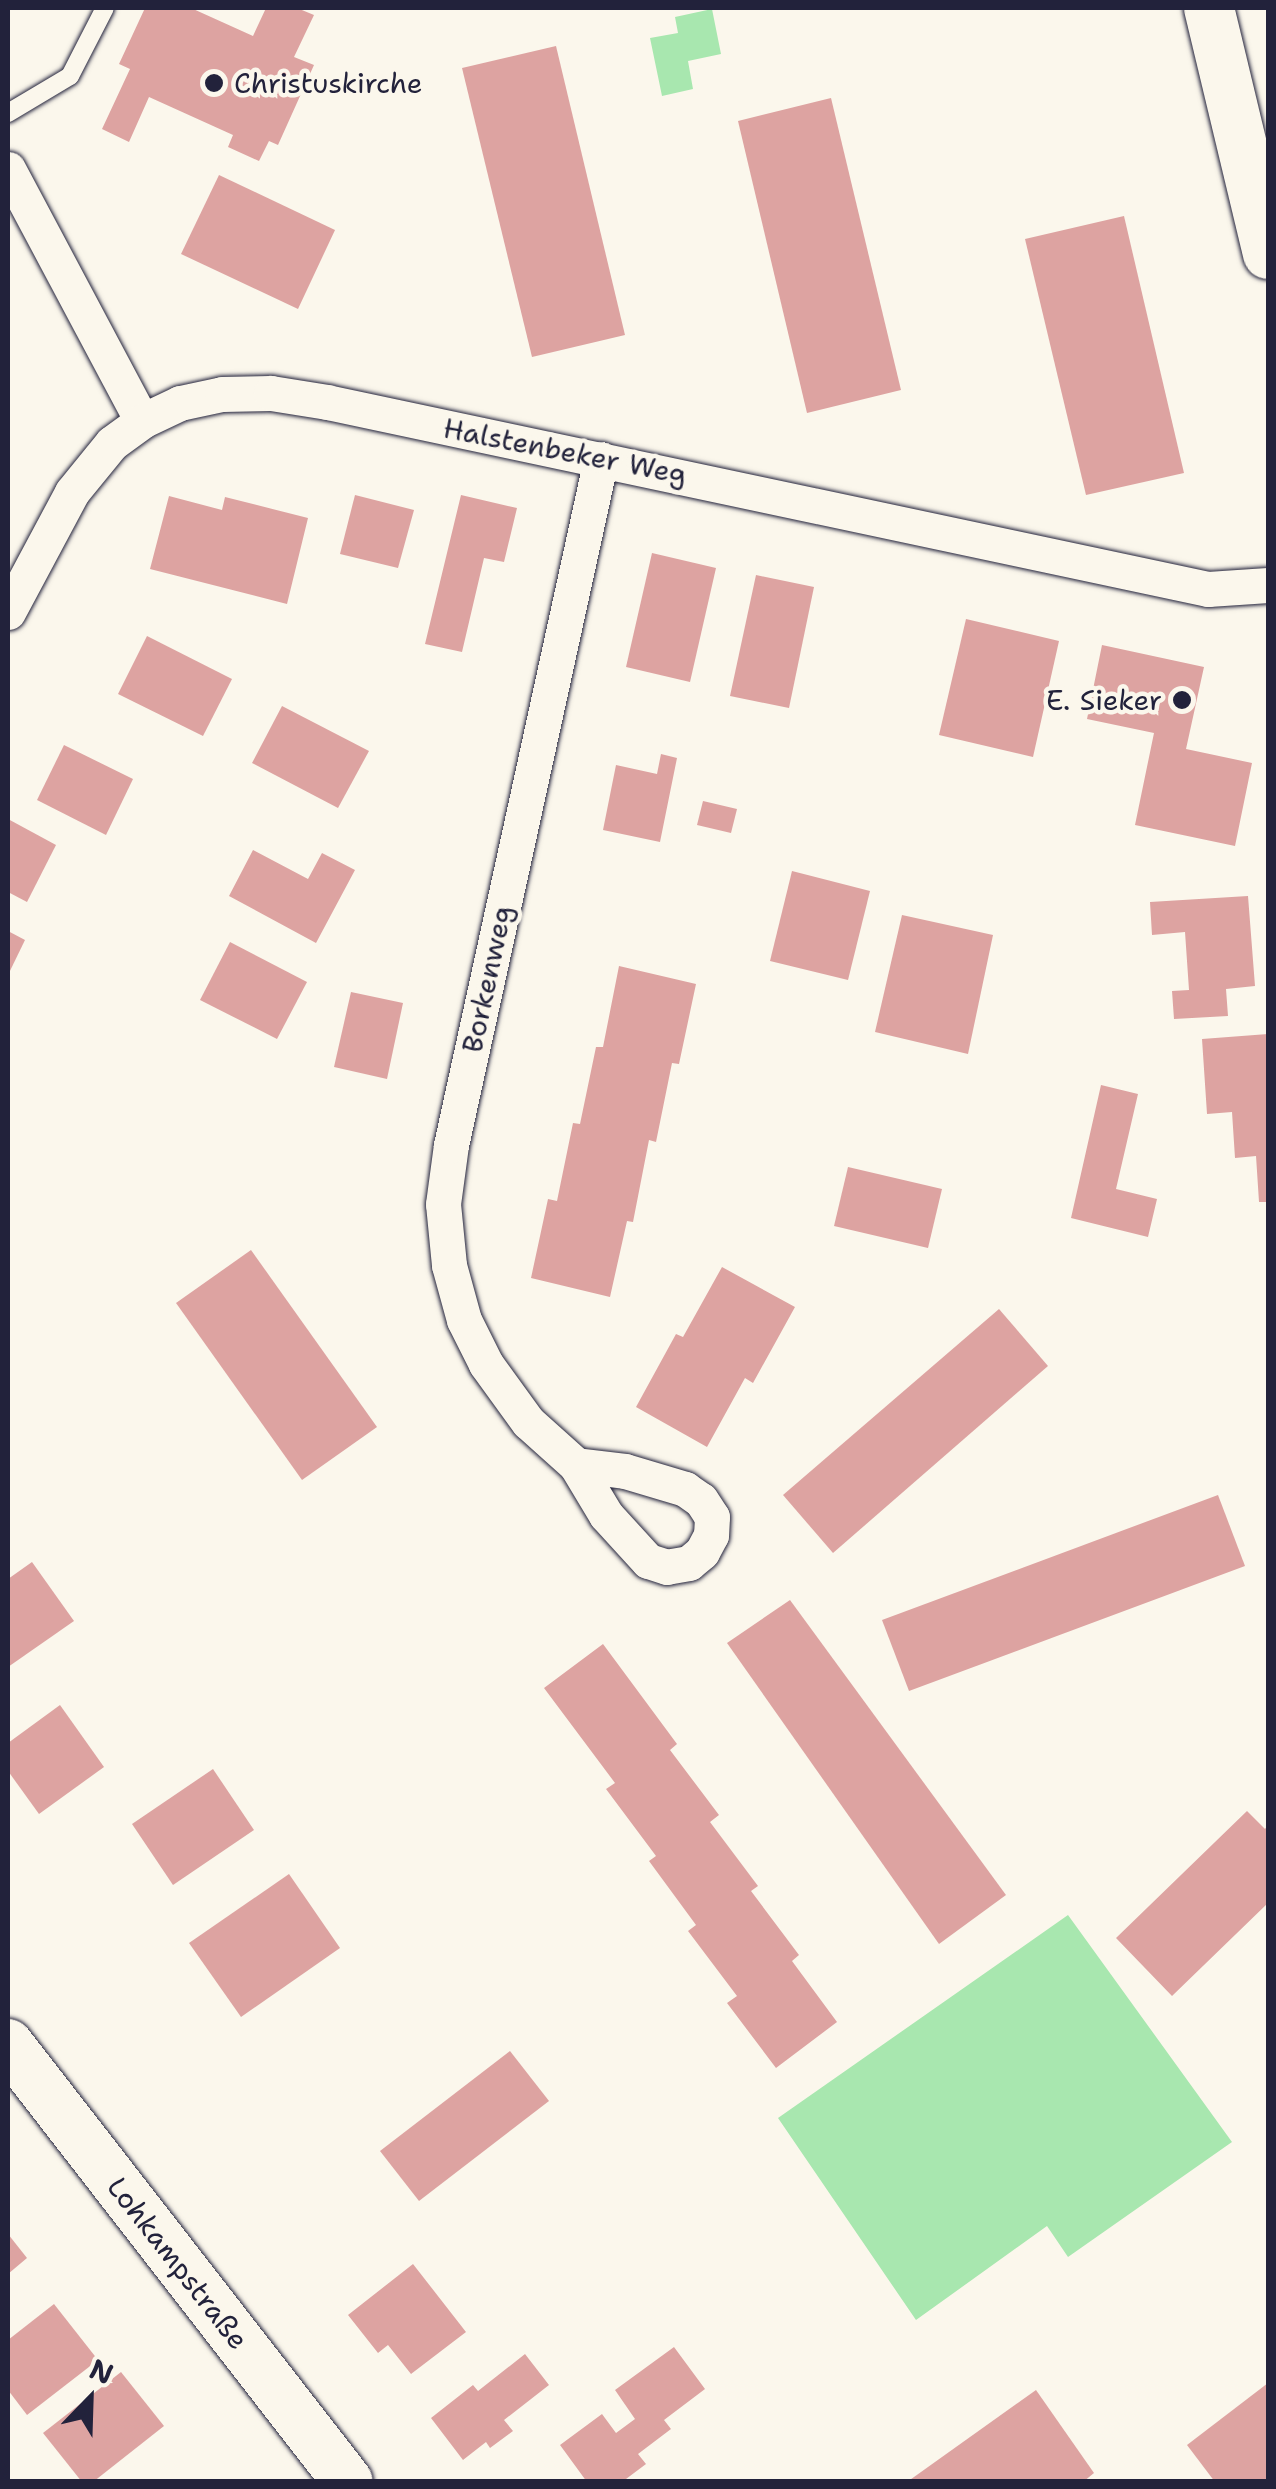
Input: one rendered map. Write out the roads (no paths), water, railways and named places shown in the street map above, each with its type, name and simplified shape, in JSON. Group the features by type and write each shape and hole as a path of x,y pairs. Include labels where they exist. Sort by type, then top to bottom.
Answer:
{"street":[{"path":"1209,8 1268,254"},
{"path":"8,169 142,420"},
{"name":"Halstenbeker Weg","path":"8,612 72,492 112,443 142,420 180,403 222,394 271,393 1208,588 1268,585"},
{"name":"Borkenweg","path":"576,1465 528,1422 486,1364 464,1320 449,1265 443,1204 451,1144 601,459"},
{"name":"Lohkampstraße","path":"8,2044 348,2482"}],"lane":[{"path":"8,112 70,76 105,8"}],"place":[{"name":"Christuskirche","path":"214,83"},
{"name":"E. Sieker","path":"1182,700"}]}
